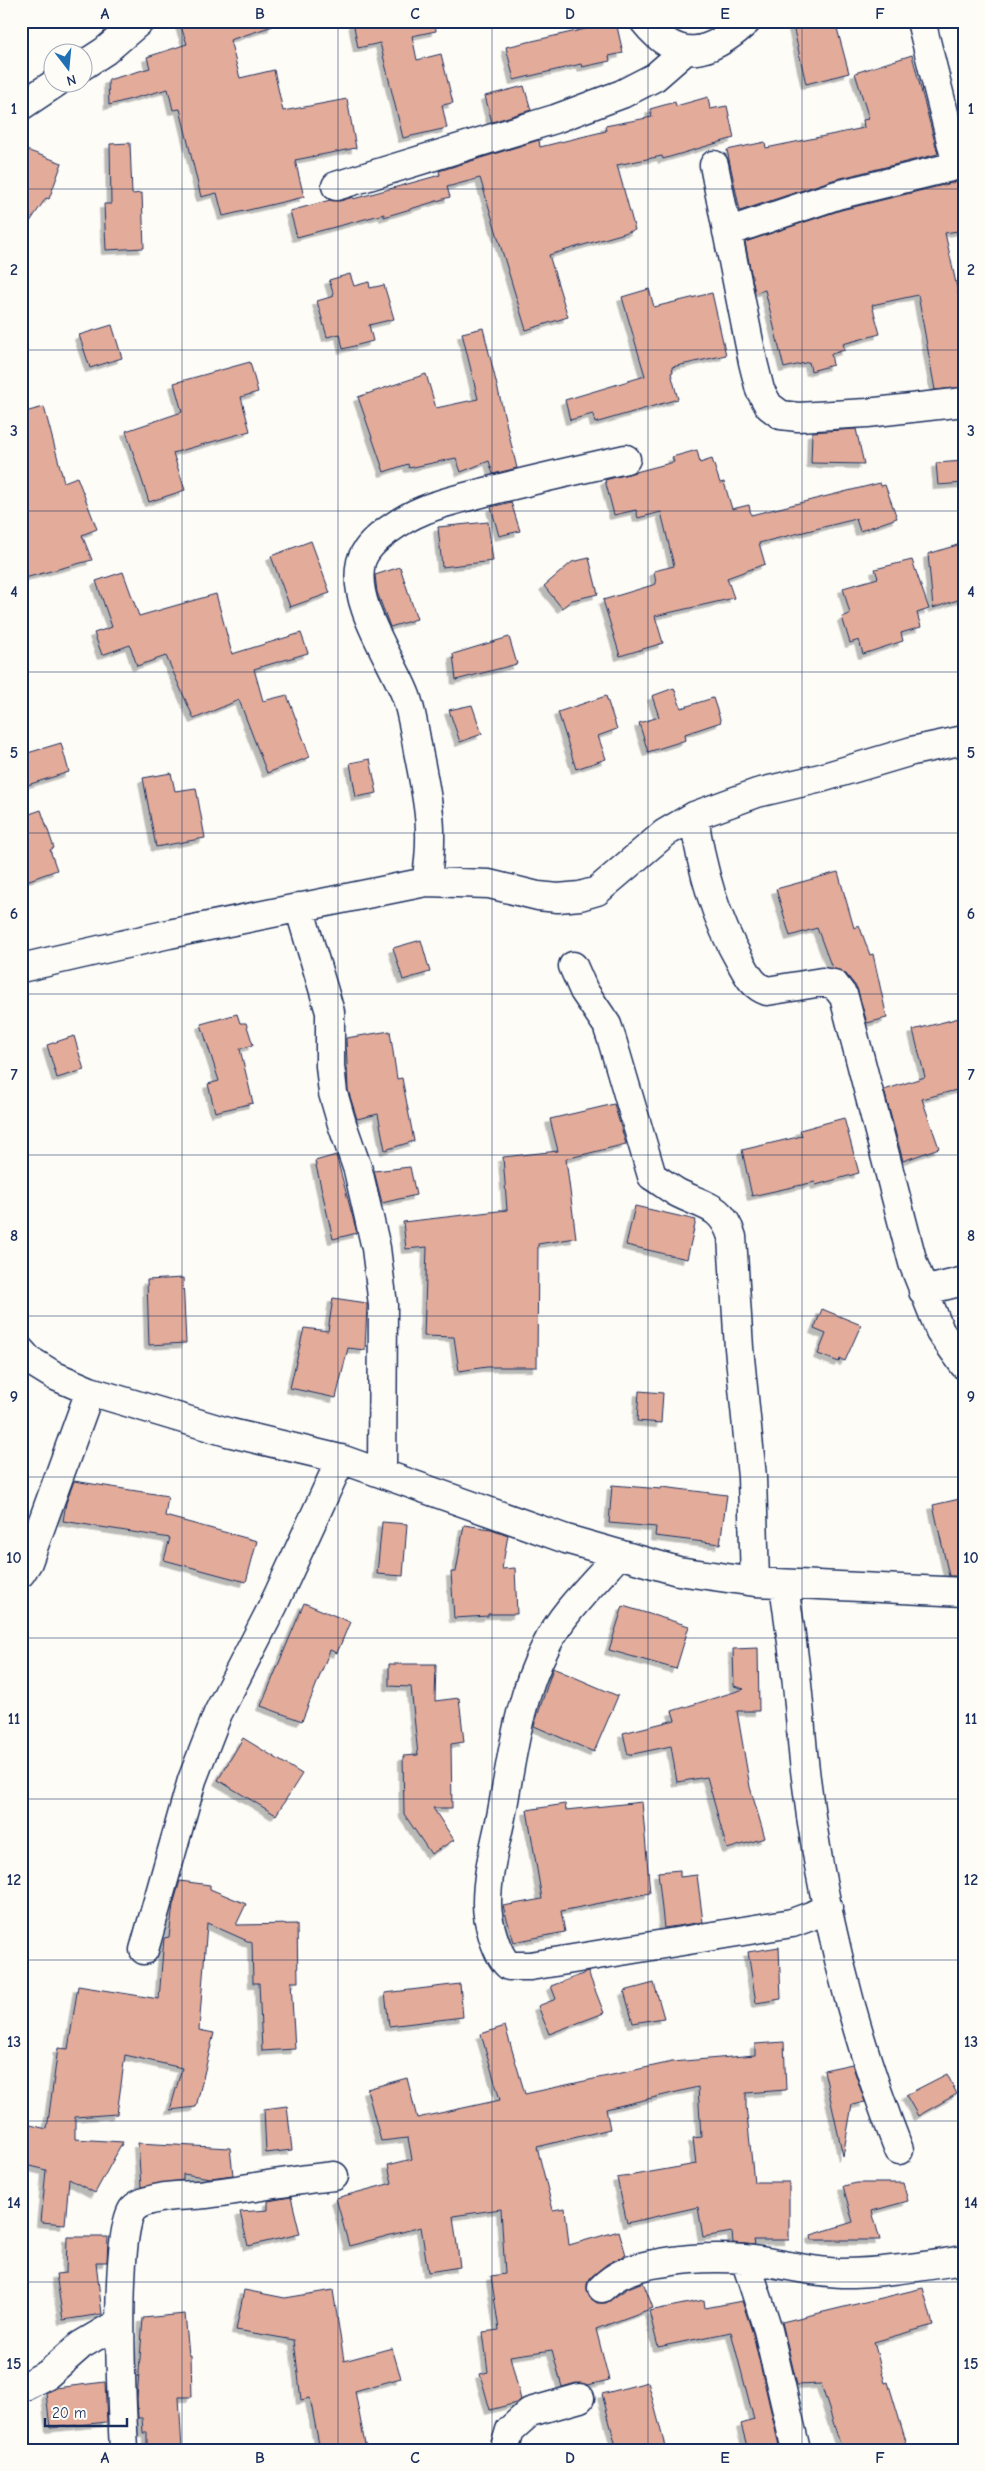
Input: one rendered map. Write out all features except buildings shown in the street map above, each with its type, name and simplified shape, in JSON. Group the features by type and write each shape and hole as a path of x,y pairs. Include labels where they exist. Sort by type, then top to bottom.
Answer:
{"street":[{"path":"92,59 105,51 140,21"},
{"path":"644,21 662,41 686,50 701,50 717,45 729,38 747,21"},
{"path":"727,232 838,195 960,165 921,21"},
{"path":"336,186 555,119 622,94 655,77 686,50"},
{"path":"21,106 42,92"},
{"path":"714,165 760,390 769,406 781,415 798,417 867,413 964,402"},
{"path":"426,882 431,853 432,828 417,744 406,698 362,597 359,578 362,560 368,549 386,532 424,510 513,485 626,459"},
{"path":"21,968 168,934 426,882 489,884 538,896 558,898 580,896 597,891 665,833 694,816 757,793 964,740"},
{"path":"694,816 698,848 711,896 726,937 752,982 760,989 767,991 822,982 834,984 844,997 913,1263 940,1331 964,1365"},
{"path":"299,907 330,1012 330,1066 333,1094 358,1170 376,1248 383,1305 382,1473"},
{"path":"573,966 584,991 607,1026 652,1176 676,1192 706,1204 719,1213 728,1224 732,1237 738,1340 752,1477 756,1582"},
{"path":"923,1291 964,1281"},
{"path":"21,1351 30,1360 55,1376 90,1391 227,1432 341,1459 566,1539 678,1572 784,1584 964,1592"},
{"path":"21,1573 28,1562 90,1391"},
{"path":"144,1950 192,1780 218,1713 273,1606 341,1459"},
{"path":"619,1554 564,1618 546,1645 532,1676 519,1720 488,1877 487,1905 499,1954 509,1966 530,1966 792,1924 828,1907"},
{"path":"784,1584 798,1685 804,1762 828,1907 848,1994 882,2108 899,2150"},
{"path":"124,2450 119,2361 120,2322 126,2231 128,2218 133,2209 139,2204 165,2197 205,2195 334,2176"},
{"path":"602,2288 610,2279 645,2265 692,2258 745,2259 840,2272 872,2272 964,2260"},
{"path":"745,2259 768,2330 796,2450"},
{"path":"21,2388 48,2374 81,2345 120,2322"},
{"path":"504,2450 510,2430 530,2412 580,2398"}]}
